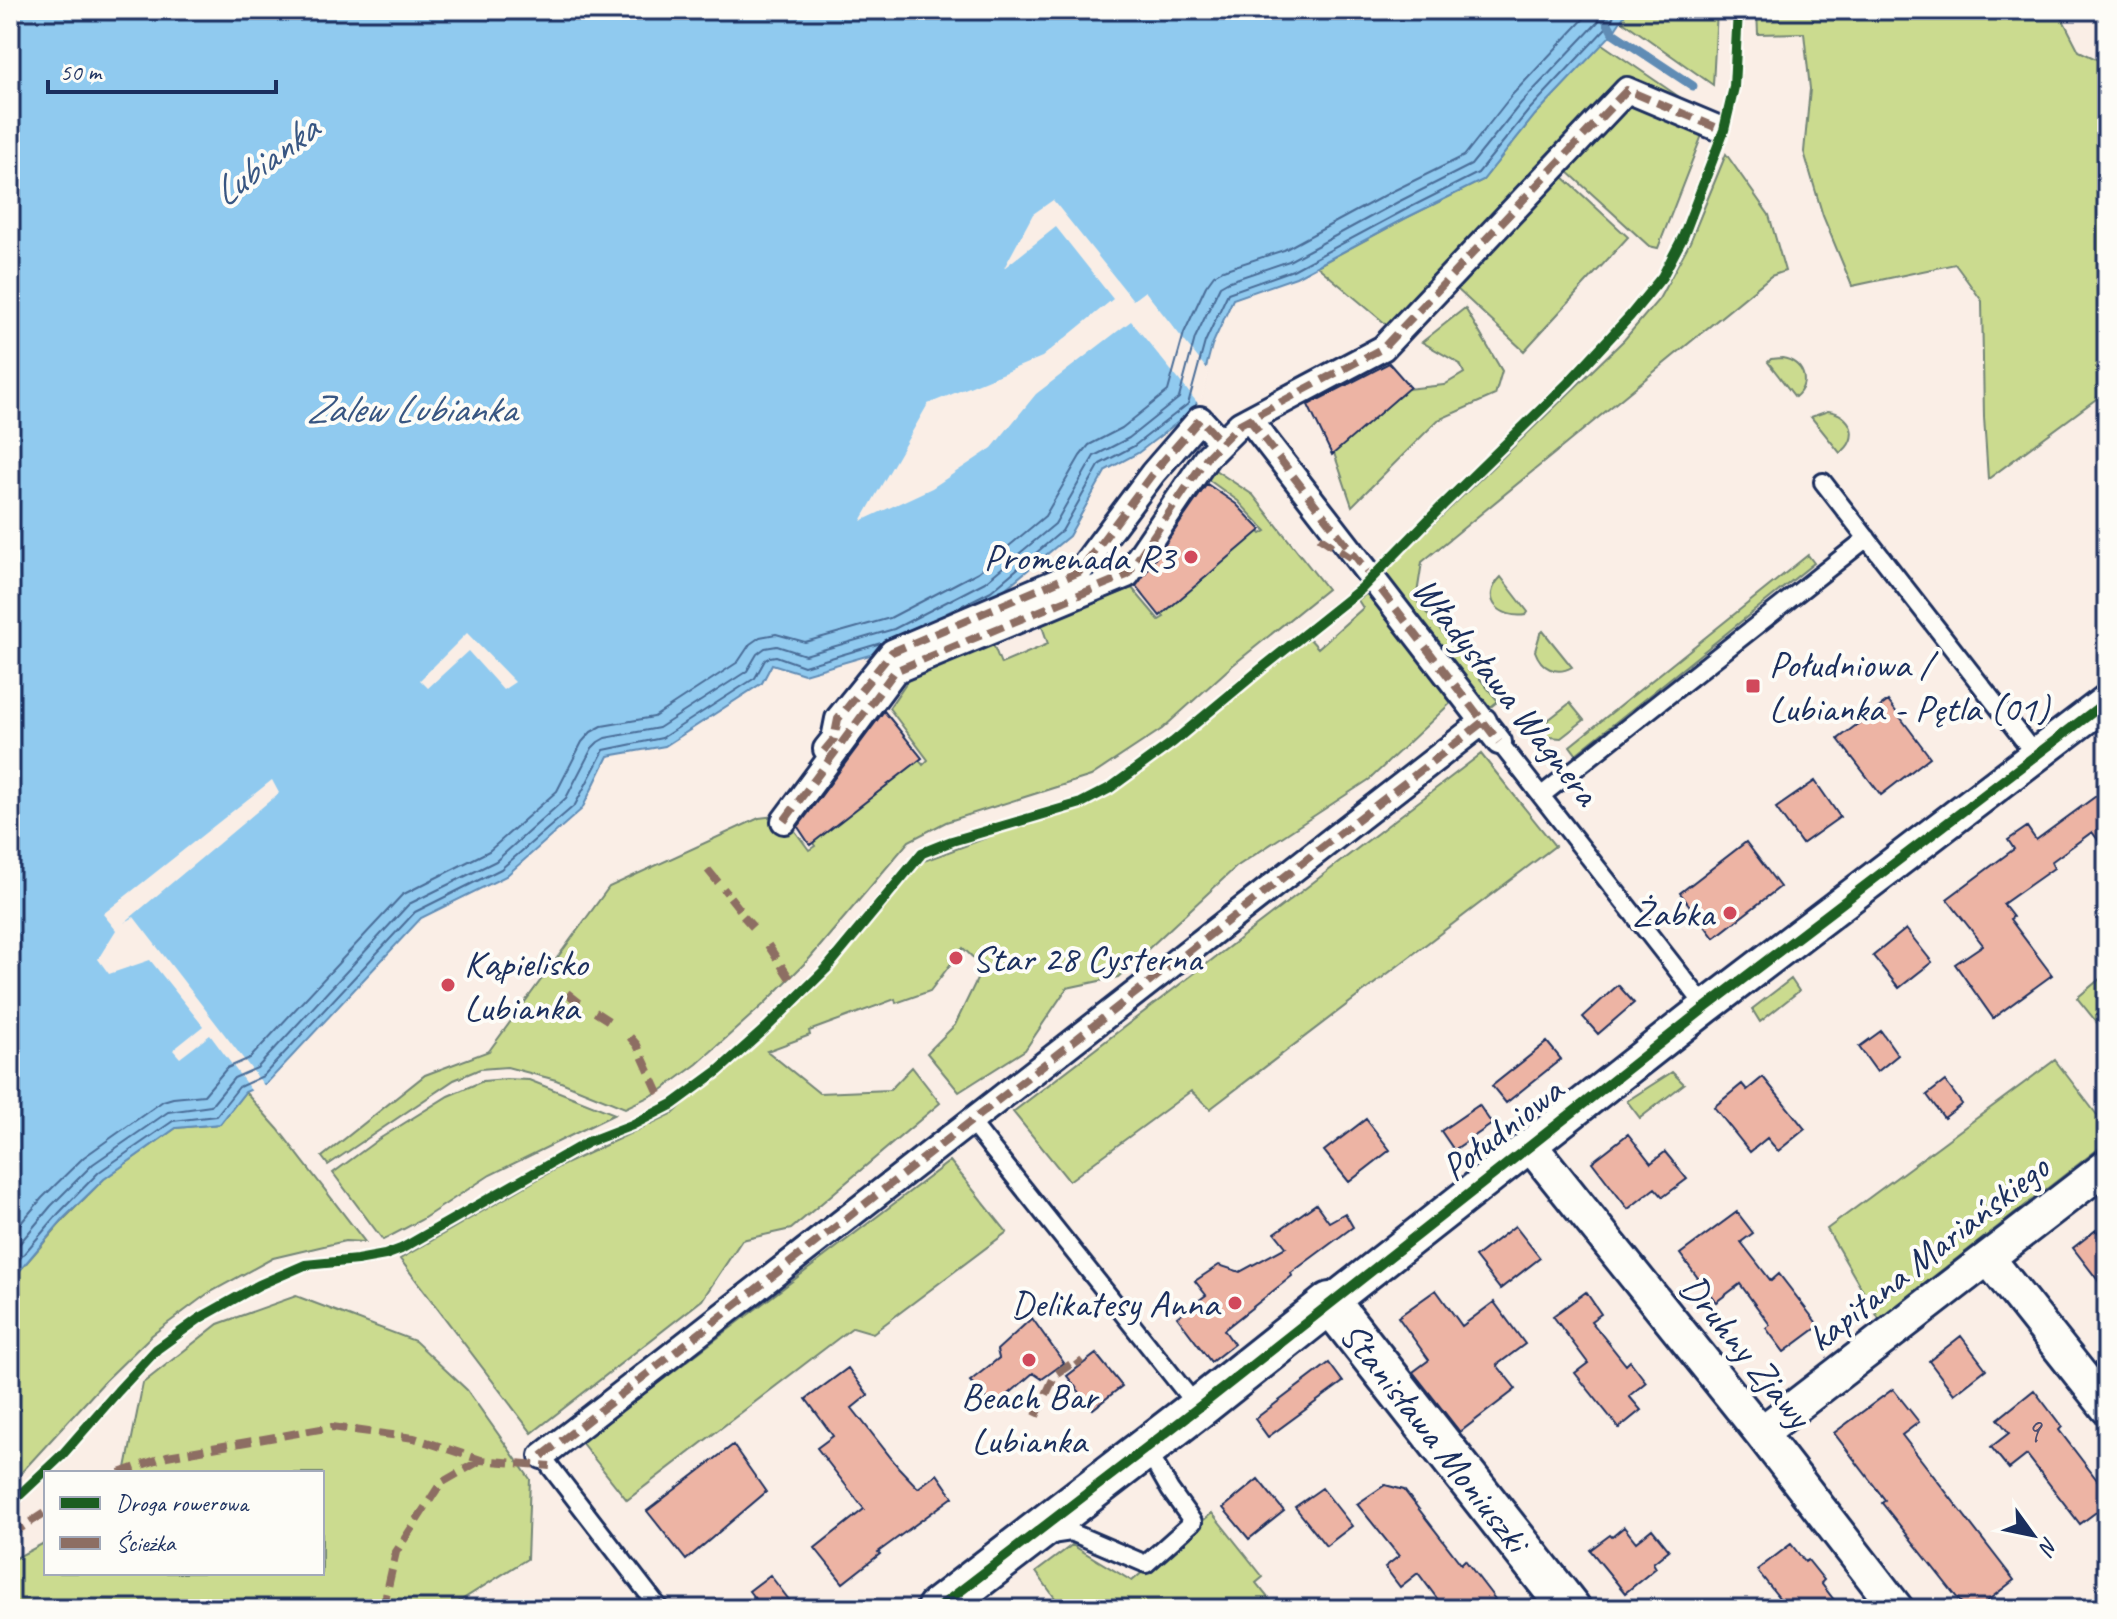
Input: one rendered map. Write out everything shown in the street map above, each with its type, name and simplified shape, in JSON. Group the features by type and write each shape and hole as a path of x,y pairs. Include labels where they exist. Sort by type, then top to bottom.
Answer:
{"street":[{"path":"1221,442 1200,419 1153,473 1079,572 892,652 838,719 834,739 784,813 895,671 1127,575 1207,457 1221,442 1240,424 1383,348 1627,90 1715,127"},
{"name":"Władysława Wagnera","path":"1249,419 1499,742"},
{"path":"1319,537 1367,570"},
{"name":"Południowa","path":"937,1609 1198,1408 1706,1007 2107,701"},
{"path":"542,1456 1484,721"},
{"name":"Druhny Zjawy","path":"1530,1145 1761,1433 1897,1609"},
{"name":"kapitana Mariańskiego","path":"1761,1433 2107,1166"},
{"path":"1988,1258 2107,1408"},
{"name":"Stanisława Moniuszki","path":"1330,1303 1570,1609"}],"lane":[{"path":"1823,482 2036,756"},
{"path":"1542,795 1867,538"},
{"name":"Władysława Wagnera","path":"1499,742 1706,1007"},
{"path":"970,1121 1198,1408"},
{"path":"1030,1538 1071,1532 1146,1564 1193,1522 1170,1490 1146,1447"},
{"path":"542,1456 660,1609"}],"green space":[{"path":"1627,10 1717,10 1713,85 1621,20"},
{"path":"1757,10 2058,10 2079,51 2107,64 2107,391 1988,479 1982,301 1955,264 1852,286 1823,216 1804,152 1810,89 1804,33 1758,34"},
{"path":"1602,44 1694,107 1622,80 1387,325 1317,266 1483,180 1535,115"},
{"path":"1629,103 1702,135 1658,248 1649,246 1567,171"},
{"path":"1726,154 1769,215 1785,271 1771,276 1422,562 1416,600 1498,701 1488,709 1384,572 1624,340 1659,299 1690,242"},
{"path":"1562,176 1628,237 1524,351 1457,289"},
{"path":"1465,308 1502,371 1495,395 1438,420 1352,506 1334,453 1407,389 1444,385 1464,373 1460,364 1422,342"},
{"path":"1782,358 1795,363 1803,373 1803,385 1795,397 1768,362"},
{"path":"1828,411 1843,417 1851,428 1850,441 1840,453 1811,417"},
{"path":"1212,468 1253,495 1327,589 1233,665 1162,729 1091,776 946,822 909,841 810,958 697,1064 659,1092 625,1108 556,1080 507,1067 480,1069 454,1080 328,1165 322,1157 425,1075 489,1051 609,887 759,818 775,816 792,827 809,850 815,846 801,824 883,717 923,765 928,760 889,708 910,677 993,644 1001,664 1048,644 1041,623 1132,588 1159,620 1164,617 1137,583 1203,485 1235,506 1261,534 1266,531 1238,501 1206,478"},
{"path":"1808,555 1814,563 1576,754 1570,746"},
{"path":"1501,577 1528,612 1526,615 1501,611 1492,600 1495,585"},
{"path":"1368,593 1455,699 1370,779 1236,867 1118,977 1067,988 1025,1050 959,1092 927,1053 955,1025 983,967 963,948 930,991 896,1003 895,999 809,1031 810,1035 767,1051 819,1093 890,1090 912,1067 940,1103 791,1229 742,1240 702,1300 532,1433 400,1259 559,1167 674,1113 737,1054 921,862 1081,803 1280,662 1309,638 1318,648 1363,608 1358,600"},
{"path":"1543,631 1572,667 1560,671 1550,669 1541,662 1535,651"},
{"path":"1570,703 1584,720 1561,738 1537,736 1534,731"},
{"path":"1481,754 1555,846 1210,1109 1191,1091 1069,1181 1013,1112"},
{"path":"2107,973 2107,1035 2077,998"},
{"path":"1791,979 1799,991 1760,1022 1752,1009"},
{"path":"2055,1060 2107,1128 2107,1142 1879,1319 1827,1229"},
{"path":"1672,1072 1684,1084 1640,1118 1627,1101"},
{"path":"529,1080 615,1114 490,1175 421,1220 383,1240 333,1173 379,1139 448,1096 483,1081"},
{"path":"245,1092 278,1129 365,1242 345,1241 273,1258 207,1294 152,1335 10,1481 10,1282 65,1218 104,1179 176,1128 220,1124"},
{"path":"950,1161 1007,1232 873,1333 853,1327 627,1500 581,1442"},
{"path":"296,1296 415,1341 467,1390 530,1479 527,1559 447,1609 10,1609 10,1561 44,1543 44,1575 324,1575 324,1471 125,1471 143,1383 218,1324"},
{"path":"1212,1513 1263,1577 1256,1583 1277,1609 1063,1609 1036,1572 1072,1545 1132,1581"}],"water":[{"name":"Zalew Lubianka","path":"10,10 1628,10 1613,33 1535,115 1483,180 1296,277 1233,299 1212,345 1195,409 1138,453 1106,470 1069,536 995,597 901,646 804,674 772,664 762,683 665,746 608,756 582,809 506,876 421,918 267,1083 245,1092 220,1124 176,1128 104,1179 64,1218 10,1282"}],"pier":[{"path":"1053,200 1133,300 1145,291 1209,372 1200,406 1131,321 1036,394 992,448 932,488 861,521 928,404 1042,357 1113,299 1056,227 1004,268 1033,214"},
{"path":"467,633 515,682 503,690 468,651 428,688 420,680"},
{"path":"272,780 279,793 124,923 134,917 266,1088 253,1093 210,1035 180,1058 173,1050 203,1026 150,960 109,974 98,959 116,930 103,914"}],"building":[{"path":"1389,363 1410,387 1332,455 1308,405"},
{"name":"Promenada R3","path":"1207,484 1236,504 1261,530 1160,616 1136,586"},
{"path":"1888,701 1930,757 1881,795 1838,739"},
{"path":"884,711 922,758 810,845 798,827"},
{"path":"1815,781 1840,817 1802,844 1776,808"},
{"path":"2107,788 2107,852 2092,832 2051,862 2054,868 2003,904 2013,917 2010,919 2052,975 1993,1018 1955,964 1983,945 1947,899 2014,849 2008,840 2027,827 2036,840"},
{"path":"1746,842 1780,887 1714,938 1680,893"},
{"path":"1906,929 1932,962 1899,988 1873,956"},
{"path":"1618,985 1634,1003 1598,1034 1583,1017"},
{"path":"1881,1031 1898,1055 1877,1072 1859,1047"},
{"path":"1547,1042 1561,1059 1506,1103 1492,1086"},
{"path":"1763,1077 1805,1129 1778,1151 1767,1138 1750,1152 1714,1107 1742,1084 1747,1090"},
{"path":"1945,1081 1962,1104 1944,1118 1927,1095"},
{"path":"1479,1105 1492,1124 1454,1150 1441,1131"},
{"path":"1366,1119 1390,1150 1349,1182 1324,1151"},
{"path":"1628,1134 1651,1163 1665,1152 1687,1179 1663,1197 1655,1188 1628,1209 1592,1162"},
{"path":"1316,1204 1329,1222 1345,1213 1353,1227 1291,1273 1292,1276 1224,1330 1234,1344 1211,1362 1177,1317 1206,1295 1195,1281 1219,1265 1240,1272 1286,1247 1275,1233"},
{"path":"1737,1212 1753,1233 1741,1242 1771,1281 1779,1274 1819,1326 1784,1352 1766,1328 1770,1325 1740,1284 1716,1302 1680,1254"},
{"path":"1515,1226 1540,1258 1500,1289 1475,1257"},
{"path":"2096,1230 2107,1244 2107,1292 2073,1248"},
{"path":"1436,1290 1462,1326 1494,1302 1525,1344 1497,1365 1516,1389 1460,1432 1413,1372 1429,1360 1398,1317"},
{"path":"1586,1292 1601,1314 1591,1321 1626,1365 1630,1361 1646,1382 1629,1396 1641,1410 1619,1428 1575,1373 1588,1363 1553,1316"},
{"name":"Beach Bar Lubianka","path":"1032,1318 1064,1363 1042,1379 1033,1373 994,1407 970,1381 999,1358 997,1350"},
{"path":"1961,1336 1986,1369 1954,1394 1929,1361"},
{"path":"1096,1354 1122,1386 1093,1409 1067,1376"},
{"path":"1329,1363 1343,1382 1268,1437 1255,1419"},
{"path":"848,1368 868,1395 852,1408 899,1468 918,1488 937,1474 953,1497 878,1552 880,1554 843,1583 815,1548 864,1509 817,1448 833,1436 806,1399"},
{"path":"1893,1389 1919,1422 1902,1435 2014,1580 1977,1609 1966,1609 1882,1503 1885,1500 1834,1433"},
{"path":"2034,1390 2062,1427 2059,1430 2107,1493 2107,1504 2080,1524 2027,1455 2009,1469 1991,1447 2009,1433 1998,1419"},
{"path":"733,1445 766,1492 686,1560 647,1511"},
{"path":"1258,1479 1284,1511 1249,1539 1223,1508"},
{"path":"1385,1485 1404,1490 1461,1564 1465,1560 1495,1599 1482,1609 1445,1609 1418,1573 1400,1587 1385,1567 1399,1556 1357,1504"},
{"path":"1322,1488 1352,1526 1326,1546 1295,1507"},
{"path":"1624,1527 1636,1542 1652,1529 1669,1550 1653,1563 1656,1568 1625,1593 1590,1550"},
{"path":"1791,1544 1824,1580 1821,1583 1841,1609 1788,1609 1757,1570"},
{"path":"770,1575 796,1609 763,1609 749,1591"}],"waterway":[{"path":"1601,10 1613,33 1693,86"}],"marked path":[{"path":"784,821 895,671 1127,575 1207,457 1240,424 1383,348 1627,90 1715,127"},
{"path":"824,751 834,739 838,719 892,652 1079,572 1153,473 1200,419 1221,442"},
{"path":"1249,419 1499,742"},
{"path":"1319,537 1351,558"},
{"path":"542,1456 1484,721"},
{"path":"708,870 727,893"},
{"path":"730,897 741,911"},
{"path":"743,916 753,927"},
{"path":"768,945 794,985"},
{"path":"567,993 581,1004"},
{"path":"595,1012 614,1024"},
{"path":"630,1037 637,1045 661,1098"},
{"path":"1036,1416 1055,1375 1077,1360 1081,1365"},
{"path":"126,1471 167,1456 332,1427 414,1438 481,1460 550,1466"},
{"path":"383,1609 396,1552 441,1483 481,1460"},
{"path":"10,1535 44,1513"}],"cycle path":[{"path":"45,1471 157,1349 200,1318 259,1285 305,1265 357,1260 401,1249 588,1142 632,1125 673,1104 718,1071 826,969 922,853 952,841 1081,803 1110,788 1173,742 1361,589 1568,383 1662,277 1683,237 1724,130 1734,87 1738,10"},
{"path":"937,1609 1198,1408 1706,1007 2107,701"},
{"path":"10,1504 44,1472"}],"place":[{"name":"Promenada R3","path":"1191,557"},
{"name":"Południowa / Lubianka - Pętla (01)","path":"1753,686"},
{"name":"Żabka","path":"1730,913"},
{"name":"Star 28 Cysterna","path":"956,958"},
{"name":"Kąpielisko Lubianka","path":"448,985"},
{"name":"Delikatesy Anna","path":"1235,1303"},
{"name":"Beach Bar Lubianka","path":"1029,1360"}],"water label":[{"name":"Lubianka","path":"265,161"}]}
